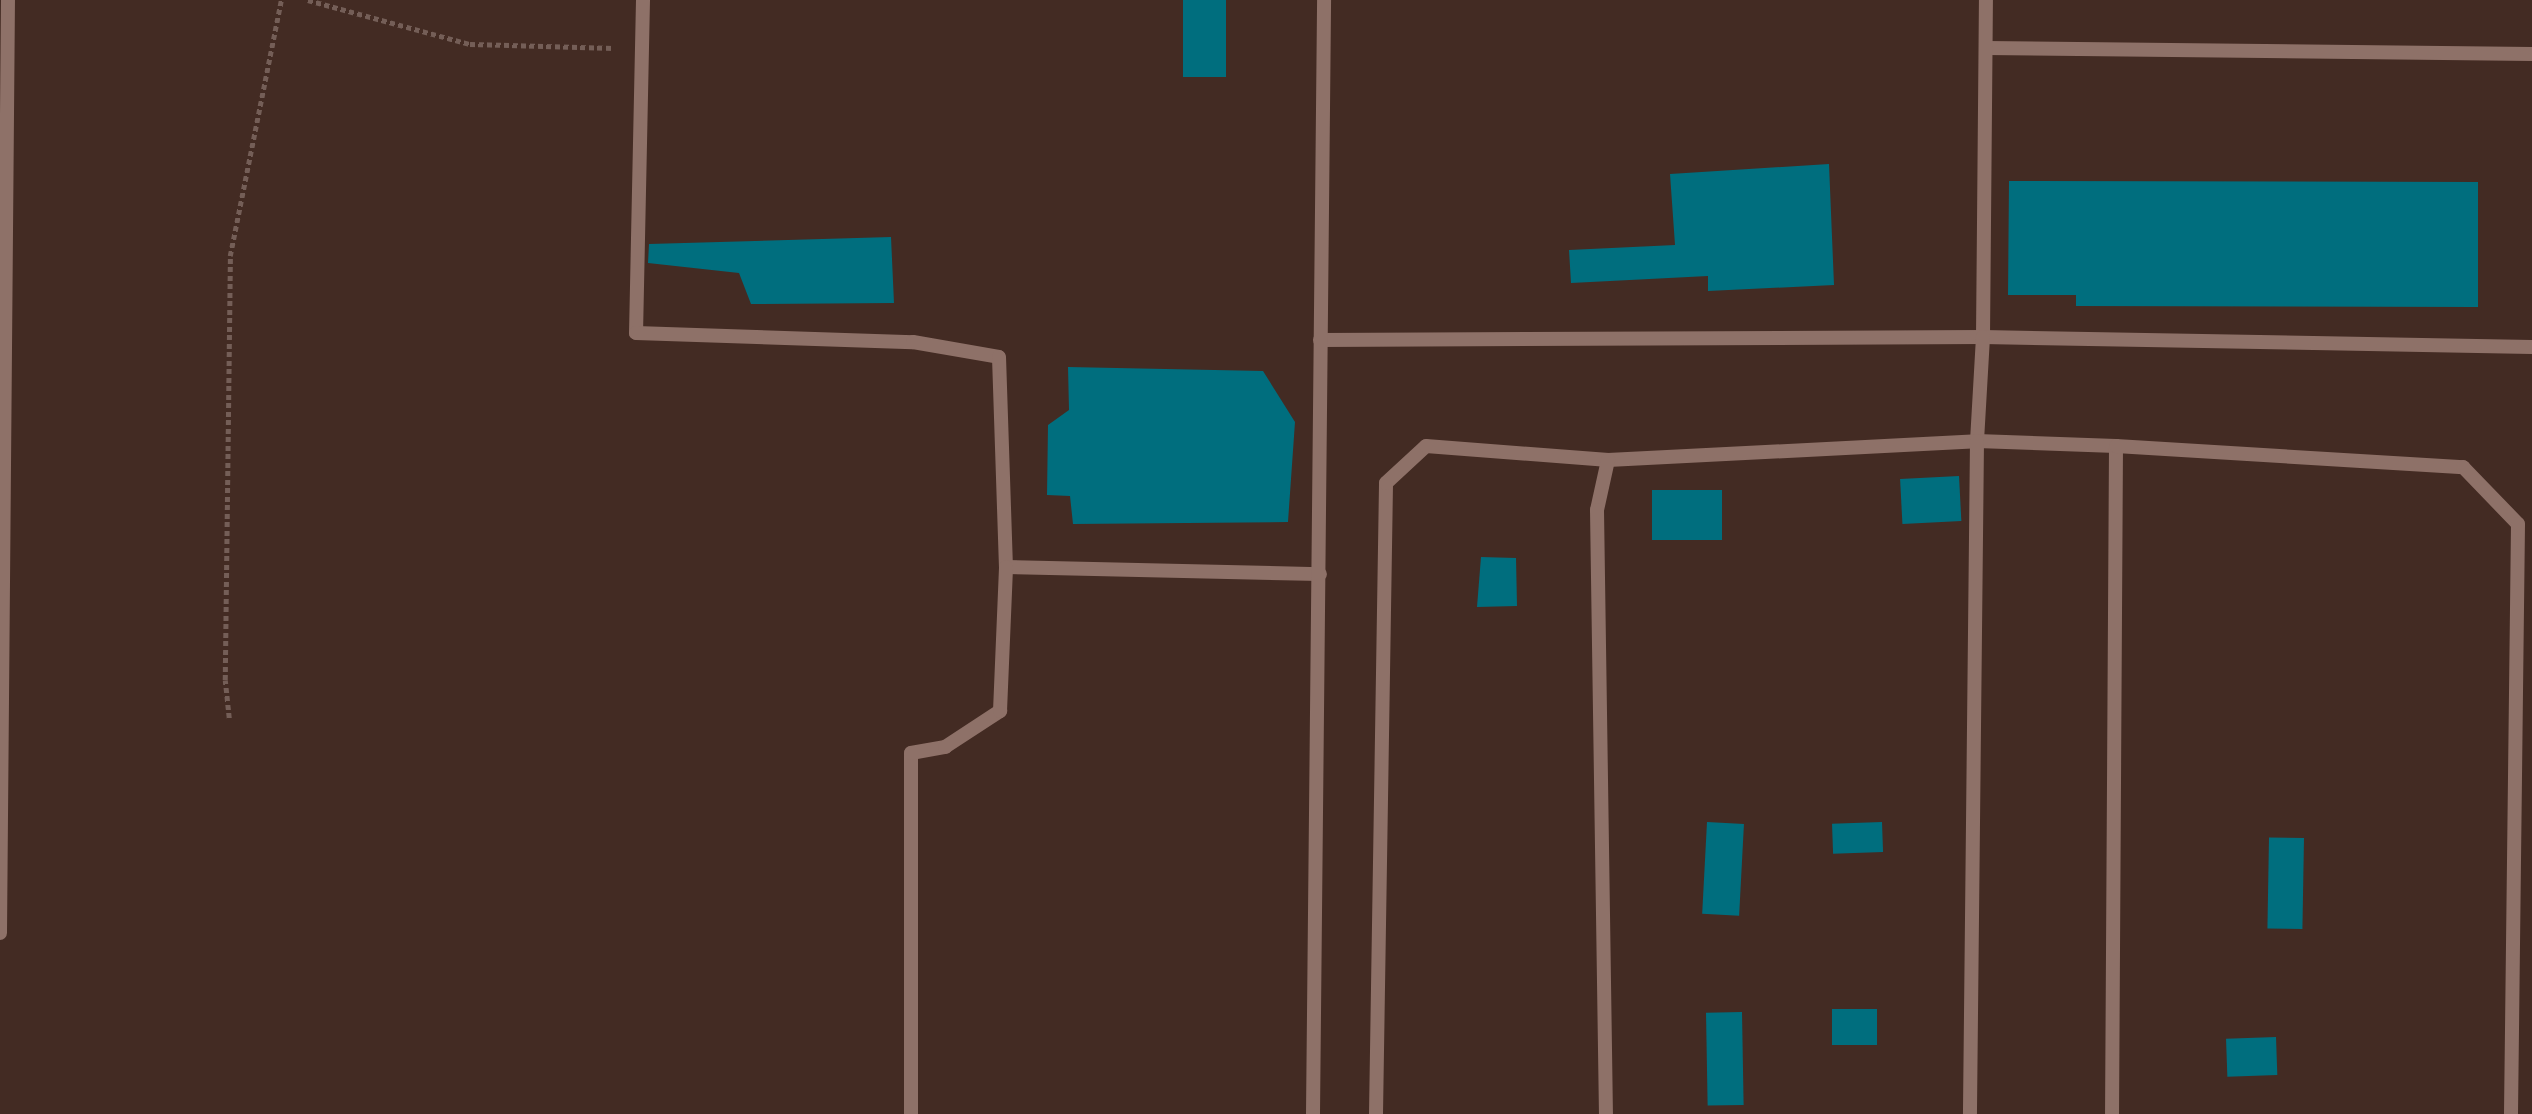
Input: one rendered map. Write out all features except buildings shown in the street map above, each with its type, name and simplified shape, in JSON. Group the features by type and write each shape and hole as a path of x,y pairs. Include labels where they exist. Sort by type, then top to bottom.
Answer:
{"street":[{"path":"0,933 1,384 8,0"},
{"path":"643,0 636,333 912,342 999,357 1006,568 1000,710 945,747 911,753 911,1114"},
{"path":"1313,1114 1324,0"},
{"path":"1970,1114 1977,441 1983,337 1986,0"},
{"path":"1986,48 2532,54"},
{"path":"1320,340 1983,337 2532,347"},
{"path":"1376,1114 1386,483 1426,446 1608,460 1977,441 2116,446 2463,467 2518,524 2511,1114"},
{"path":"2112,1114 2116,446"},
{"path":"1606,1114 1597,510 1608,460"},
{"path":"1006,568 1320,574"}],"path":[{"path":"229,718 230,256 281,0"},
{"path":"308,0 470,44 591,50 642,43"}]}
